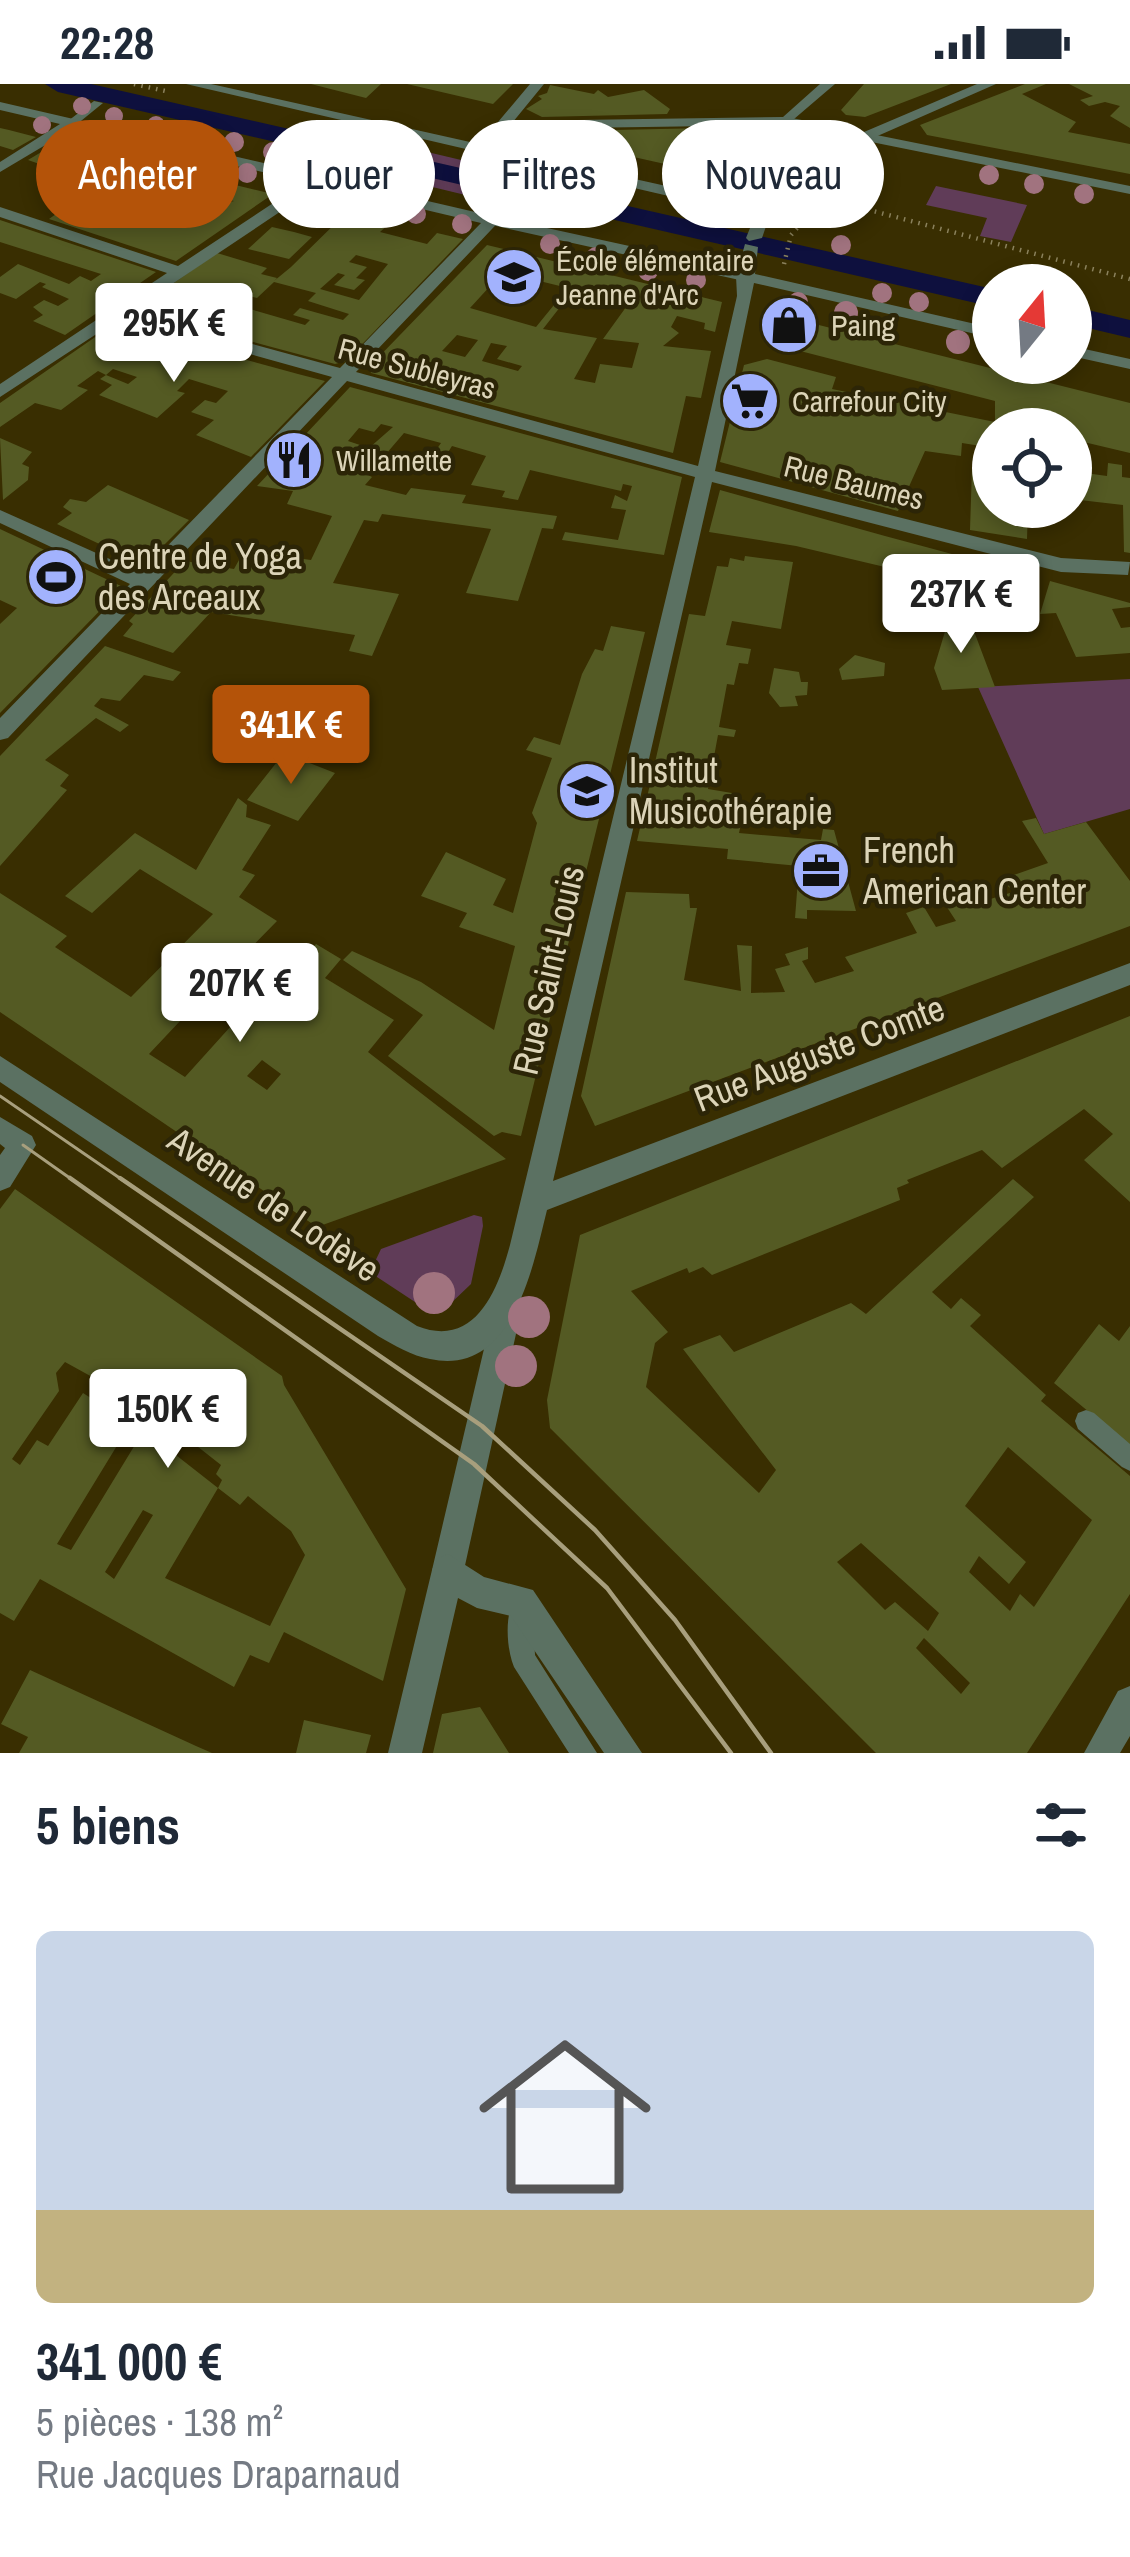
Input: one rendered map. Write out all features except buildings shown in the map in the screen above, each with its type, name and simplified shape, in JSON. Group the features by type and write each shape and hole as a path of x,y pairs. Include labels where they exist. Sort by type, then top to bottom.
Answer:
{"street":[{"path":"507,120 537,84"},
{"path":"788,120 828,84"},
{"path":"884,126 989,84"},
{"path":"205,85 459,144"},
{"path":"0,106 59,120"},
{"path":"884,141 1130,190"},
{"path":"0,167 36,145"},
{"path":"0,212 179,272"},
{"path":"0,392 263,216"},
{"path":"0,732 485,228"},
{"path":"524,228 972,328"},
{"name":"Rue Saint-Louis","path":"405,1753 705,474 757,228"},
{"name":"Rue Subleyras","path":"116,312 705,474"},
{"path":"1092,356 1130,364"},
{"name":"Rue Baumes","path":"705,474 1061,565 1129,568"},
{"path":"0,516 145,583"},
{"name":"Rue Auguste Comte","path":"535,1201 1130,974"},
{"name":"Avenue de Lodève","path":"0,1068 388,1327 438,1346 464,1342 509,1302"},
{"path":"0,1178 12,1137"},
{"path":"448,1570 477,1592 520,1602 625,1753"},
{"path":"1101,1753 1130,1703"}],"lane":[{"path":"76,120 98,103"},
{"path":"1086,1421 1130,1459"},
{"path":"520,1602 524,1658 584,1753"}],"path":[{"path":"884,214 1130,279"},
{"path":"791,235 797,228"}],"shaded area":[{"path":"435,154 459,159 459,193 435,188"},
{"path":"936,186 1027,205 1011,242 980,236 987,218 926,205"},
{"path":"1130,679 1130,809 1044,834 978,687"},
{"path":"474,1215 482,1217 483,1226 471,1284 448,1306 415,1302 374,1275 372,1268 381,1249"}],"waterway":[{"path":"58,84 972,293"},
{"path":"1092,320 1130,329"}],"tram line":[{"path":"0,1096 124,1181"},
{"path":"23,1145 74,1181"},
{"path":"70,1178 474,1464 607,1588 731,1753"},
{"path":"120,1178 482,1426 595,1530 675,1620 771,1753"}],"place":[{"name":"École élémentaire Jeanne d'Arc","path":"514,277"},
{"name":"Paing","path":"789,325"},
{"name":"Carrefour City","path":"750,401"},
{"name":"Willamette","path":"294,460"},
{"name":"Centre de Yoga des Arceaux","path":"56,577"},
{"name":"Institut Musicothérapie","path":"587,791"},
{"name":"French American Center","path":"821,871"}]}
